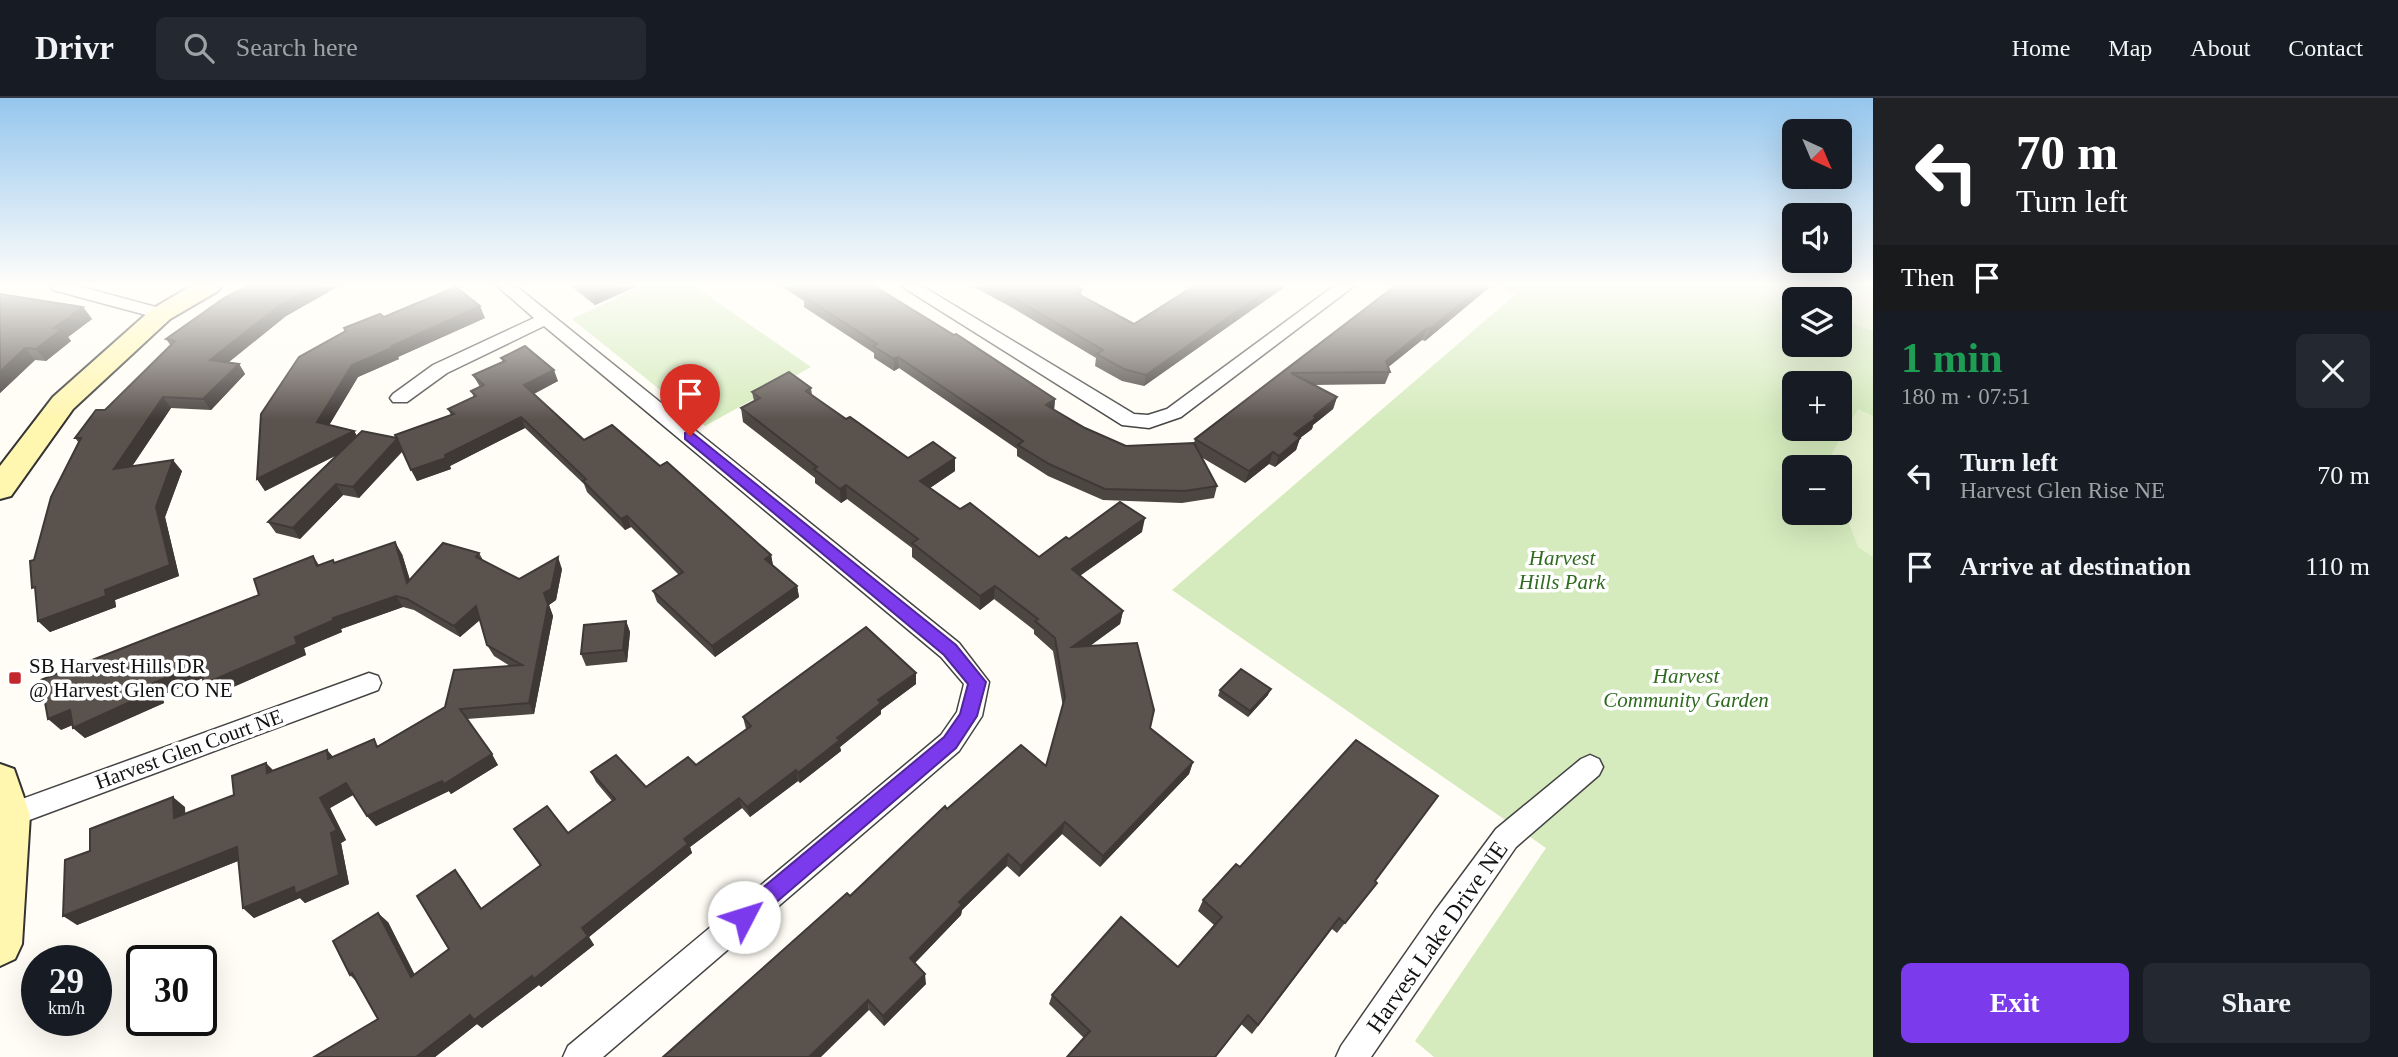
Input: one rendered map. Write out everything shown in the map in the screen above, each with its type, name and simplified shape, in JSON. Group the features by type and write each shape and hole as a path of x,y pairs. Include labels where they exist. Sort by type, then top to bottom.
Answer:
{"street":[{"path":"0,488 63,403 143,331"},
{"path":"400,398 440,369 520,331"},
{"path":"559,331 950,650 977,682 968,716 950,743 579,1057"},
{"path":"983,331 1129,420 1149,422 1174,413 1285,331"},
{"name":"Harvest Glen Court NE","path":"3,805 369,683"},
{"name":"Harvest Lake Drive NE","path":"1352,1057 1445,921 1506,838 1590,767"},
{"path":"0,944 3,805"}],"green space":[{"path":"587,331 759,331 811,367 705,426"},
{"name":"Harvest Hills Park","path":"1473,331 1782,331 1782,357 1852,357 1852,331 1873,331 1873,1057 1434,1057 1415,1041 1546,848 1172,590"},
{"path":"1858,409 1873,416 1873,557 1858,547 1850,525 1852,525 1852,455 1831,455 1839,441 1852,441 1852,419"}],"building":[{"path":"0,331 60,331 36,349 25,348 0,372"},
{"path":"178,331 247,331 210,360 239,364 203,399 163,397 114,469 173,460 156,507 170,565 105,590 106,596 38,621 30,561 34,560 51,497 81,438 75,438 96,410 105,410 175,341 166,339"},
{"path":"346,331 426,331 352,365 317,422 354,431 257,479 261,414 299,357"},
{"path":"857,331 947,331 956,334 1055,399 1046,405 1085,428 1126,446 1194,443 1217,486 1185,491 1105,489 1049,464 1018,445 1023,441 898,357 894,359 873,346 877,344"},
{"path":"1070,331 1209,331 1146,375 1124,369 1097,354 1103,350"},
{"path":"1336,331 1424,331 1386,361 1390,372 1291,373 1337,397 1314,416 1316,418 1294,434 1300,438 1279,456 1273,452 1249,471 1195,439"},
{"path":"525,346 554,370 524,385 584,440 612,425 660,466 667,462 771,555 765,559 797,586 712,646 653,591 683,572 627,516 621,519 583,481 586,479 521,417 445,455 446,458 411,470 397,439 353,487 336,484 293,528 268,522 362,431 397,438 395,435 454,414 448,409 476,396 471,391 484,385 473,375 505,361 501,358"},
{"path":"789,372 811,388 806,391 846,419 850,417 908,458 933,442 955,458 920,481 960,509 970,503 1039,557 1120,502 1145,518 1072,569 1123,611 1072,647 1137,643 1154,710 1150,728 1193,762 1103,856 1065,822 1021,866 1008,854 959,902 962,905 910,958 925,974 883,1016 868,1000 809,1057 663,1057 847,893 850,896 945,806 947,809 1021,745 1046,766 1065,697 1055,638 1035,621 1038,619 995,586 980,596 912,543 918,539 846,485 840,489 814,469 817,467 741,408 760,398 752,392"},
{"path":"395,542 407,583 443,543 479,553 476,557 519,579 558,557 551,589 544,593 548,605 529,703 460,709 492,754 444,784 442,781 367,816 346,783 320,798 337,830 331,833 339,875 295,894 294,887 243,908 237,847 63,916 65,860 90,851 90,829 173,797 174,818 234,795 232,776 266,763 267,773 327,750 328,759 374,739 377,747 445,707 454,670 522,665 487,645 476,606 454,626 407,599 396,596 333,618 334,620 295,637 297,644 204,684 200,664 151,684 152,692 73,728 70,710 48,719 41,680 259,595 254,579 313,556 317,566 333,560 334,563"},
{"path":"626,621 623,650 581,654 584,625"},
{"path":"866,627 916,673 878,700 881,703 798,773 796,770 747,807 739,798 684,839 688,844 582,928 588,936 534,979 532,976 474,1020 470,1015 416,1057 314,1057 378,1019 352,973 350,975 333,941 378,913 411,977 449,949 417,896 455,870 481,909 541,865 514,829 547,806 568,833 615,799 591,772 616,755 646,787 688,757 696,765 751,726 743,717"},
{"path":"1241,669 1271,689 1250,711 1220,690"},
{"path":"1356,740 1438,796 1375,881 1377,883 1345,923 1339,918 1258,1025 1248,1015 1215,1057 1067,1057 1090,1031 1052,995 1121,917 1178,967 1222,917 1203,900 1236,864 1240,867"}],"place":[{"name":"SB Harvest Hills DR @ Harvest Glen CO NE","path":"15,678"}],"route":[{"path":"690,436 950,650 977,682 968,716 950,743 744,917"}],"park label":[{"name":"Harvest Community Garden","path":"1686,688"}]}
